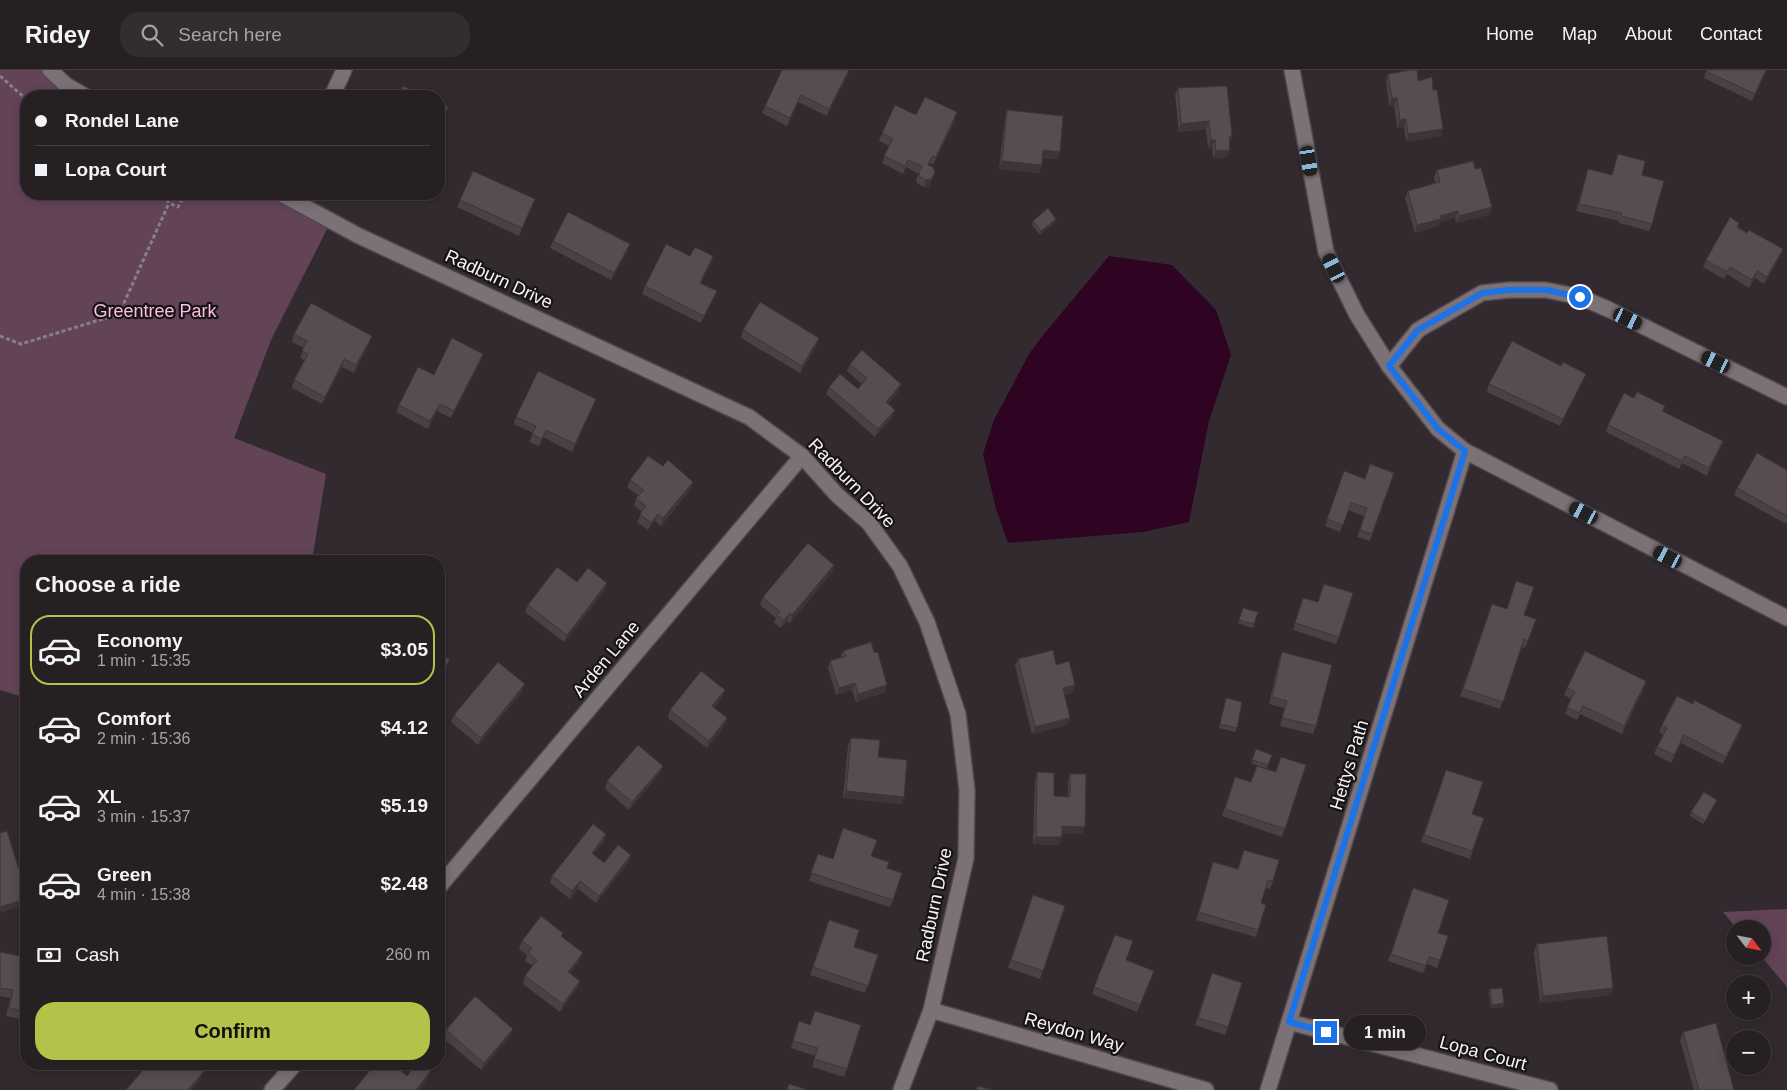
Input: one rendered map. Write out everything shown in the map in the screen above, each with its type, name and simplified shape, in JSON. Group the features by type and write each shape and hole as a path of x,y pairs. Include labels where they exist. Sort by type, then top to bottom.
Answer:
{"street":[{"path":"50,70 66,85 75,90"},
{"path":"335,90 344,70"},
{"path":"1292,70 1326,252 1357,315 1389,366 1438,429 1465,451 1787,618"},
{"name":"Radburn Drive","path":"295,200 358,236 749,417 802,456 837,495 869,523 900,566 927,622 958,714 967,790 966,858 931,1010 902,1090"},
{"path":"1389,366 1418,330 1482,293 1509,290 1546,290 1580,297 1610,310 1787,397"},
{"name":"Hettys Path","path":"1268,1090 1465,451"},
{"name":"Arden Lane","path":"445,880 802,456"},
{"name":"Reydon Way","path":"931,1010 1206,1090"},
{"name":"Lopa Court","path":"1289,1022 1550,1090"},
{"path":"272,1090 290,1070"}],"path":[{"path":"0,76 20,94"},
{"path":"167,200 169,204 178,207 182,200"},
{"path":"0,336 21,344 118,314 169,204"}],"green space":[{"name":"Greentree Park","path":"0,70 50,70 77,90 20,90 20,200 292,200 331,221 271,340 234,438 326,474 313,555 20,555 20,696 0,690"},
{"path":"1787,909 1787,987 1769,965 1771,965 1771,920 1730,920 1723,912"}],"shaded area":[{"path":"1109,256 1172,265 1216,310 1231,355 1209,421 1189,522 1143,532 1008,543 996,509 983,454 994,420 1029,354"}],"building":[{"path":"782,70 849,70 829,109 801,95 790,118 765,106"},
{"path":"1417,70 1418,81 1432,77 1433,90 1437,90 1443,129 1408,134 1406,119 1400,120 1397,98 1392,98 1388,74"},
{"path":"1707,70 1766,70 1755,94"},
{"path":"403,86 412,90 401,90"},
{"path":"1227,86 1232,136 1229,137 1230,150 1216,151 1215,140 1211,140 1209,121 1181,124 1178,88"},
{"path":"925,97 957,112 936,157 932,156 928,165 933,167 935,173 931,179 926,180 920,177 919,172 922,166 908,160 905,166 884,156 893,139 882,133 895,105 916,115"},
{"path":"1007,110 1063,116 1060,152 1043,150 1042,165 1002,161"},
{"path":"1618,154 1645,161 1642,175 1664,181 1652,224 1621,216 1622,213 1579,204 1588,169 1612,175"},
{"path":"1473,161 1475,169 1481,168 1492,207 1459,216 1458,211 1440,216 1441,219 1417,225 1408,191 1440,182 1437,170"},
{"path":"473,171 535,199 522,228 460,200"},
{"path":"1048,208 1056,219 1041,231 1033,221"},
{"path":"568,212 630,244 614,273 553,241"},
{"path":"1730,217 1739,223 1737,227 1747,233 1749,230 1783,249 1767,277 1757,271 1752,280 1730,267 1727,272 1706,260"},
{"path":"666,244 690,256 695,247 713,256 700,283 717,291 704,316 645,286"},
{"path":"760,302 819,338 802,366 743,330"},
{"path":"311,303 372,336 356,365 344,359 325,397 294,380 308,354 302,351 307,341 294,334"},
{"path":"452,338 483,354 454,411 440,404 430,421 399,405 418,367 434,375"},
{"path":"1512,341 1561,366 1563,362 1586,374 1563,419 1489,384"},
{"path":"862,350 901,384 886,402 895,410 878,429 829,387 840,374 858,389 867,378 850,364"},
{"path":"538,371 596,399 575,444 546,430 542,439 532,434 536,426 516,417"},
{"path":"1637,392 1665,406 1662,411 1723,441 1709,468 1685,456 1682,461 1608,425 1624,393 1634,398"},
{"path":"1757,453 1787,470 1787,516 1737,488"},
{"path":"648,456 663,466 668,460 693,482 663,518 658,514 651,523 640,514 646,506 636,498 644,490 630,480"},
{"path":"1370,464 1394,473 1372,534 1360,530 1367,508 1351,503 1343,525 1327,519 1344,471 1365,479"},
{"path":"808,543 834,565 792,615 790,613 784,620 777,615 780,612 763,597"},
{"path":"557,567 577,582 588,568 607,583 567,635 528,605"},
{"path":"1516,581 1534,587 1524,615 1536,619 1528,641 1524,639 1503,702 1463,689 1492,604 1507,609"},
{"path":"1324,584 1353,593 1339,637 1295,623 1303,598 1318,602"},
{"path":"1243,608 1258,612 1254,624 1239,620"},
{"path":"871,642 874,652 878,653 887,685 858,694 855,683 839,688 830,661 846,656 843,651"},
{"path":"1053,650 1056,665 1069,661 1075,685 1063,688 1070,718 1035,727 1018,659"},
{"path":"1585,651 1646,681 1624,726 1583,706 1579,713 1567,707 1575,692 1567,688"},
{"path":"1282,652 1332,665 1316,726 1282,718 1287,701 1272,697"},
{"path":"445,656 450,660 445,667"},
{"path":"498,662 525,684 481,738 454,715"},
{"path":"701,671 725,690 712,706 727,718 709,741 670,710"},
{"path":"1677,696 1693,704 1694,700 1742,725 1726,757 1684,735 1674,755 1657,747 1667,728 1662,725"},
{"path":"1226,698 1242,702 1237,728 1220,724"},
{"path":"851,738 880,740 878,757 907,760 904,797 846,791"},
{"path":"638,745 663,766 632,802 607,781"},
{"path":"1256,749 1272,755 1268,765 1252,760"},
{"path":"1281,757 1306,765 1285,829 1225,809 1235,777 1251,782 1257,766 1276,772"},
{"path":"1446,770 1483,782 1472,814 1484,818 1472,851 1424,835"},
{"path":"1037,772 1054,773 1054,796 1070,797 1070,774 1086,774 1085,827 1062,826 1062,837 1036,837"},
{"path":"1704,792 1717,800 1705,821 1691,812"},
{"path":"593,824 606,834 592,853 604,863 618,845 631,855 599,896 580,881 572,891 552,876"},
{"path":"843,828 877,840 871,856 889,862 887,868 902,873 893,900 811,873 818,854 833,859"},
{"path":"7,831 20,873 20,901 0,907 0,833"},
{"path":"1244,850 1279,860 1273,881 1268,880 1261,903 1266,905 1258,930 1199,912 1213,862 1238,869"},
{"path":"1413,888 1449,900 1438,933 1448,936 1440,960 1429,957 1426,966 1391,954"},
{"path":"1033,895 1065,906 1043,971 1011,960"},
{"path":"541,916 563,933 561,936 583,953 568,972 580,981 563,1004 525,976 537,960 528,953 532,948 522,941"},
{"path":"829,920 859,930 854,947 878,955 868,986 813,967"},
{"path":"1115,935 1133,941 1126,960 1154,971 1140,1005 1094,987"},
{"path":"1607,936 1613,988 1543,996 1537,944"},
{"path":"0,952 20,956 20,1011 9,1008 13,990 0,988"},
{"path":"1212,973 1242,983 1228,1027 1198,1018"},
{"path":"1502,988 1504,1003 1492,1005 1490,989"},
{"path":"475,996 513,1029 484,1063 446,1030"},
{"path":"815,1011 861,1025 847,1069 814,1059 818,1048 793,1041 799,1021 810,1025"},
{"path":"1716,1023 1726,1060 1726,1075 1730,1075 1734,1090 1699,1090 1683,1032"},
{"path":"143,1070 204,1071 188,1090 126,1090"},
{"path":"370,1070 400,1070 407,1076 412,1070 431,1070 416,1090 354,1090"},
{"path":"789,1084 805,1089 787,1090"},
{"path":"978,1086 992,1090 976,1090"}],"route":[{"path":"1326,1032 1289,1022 1465,451 1438,429 1389,366 1418,330 1482,293 1509,290 1546,290 1580,297"}]}
